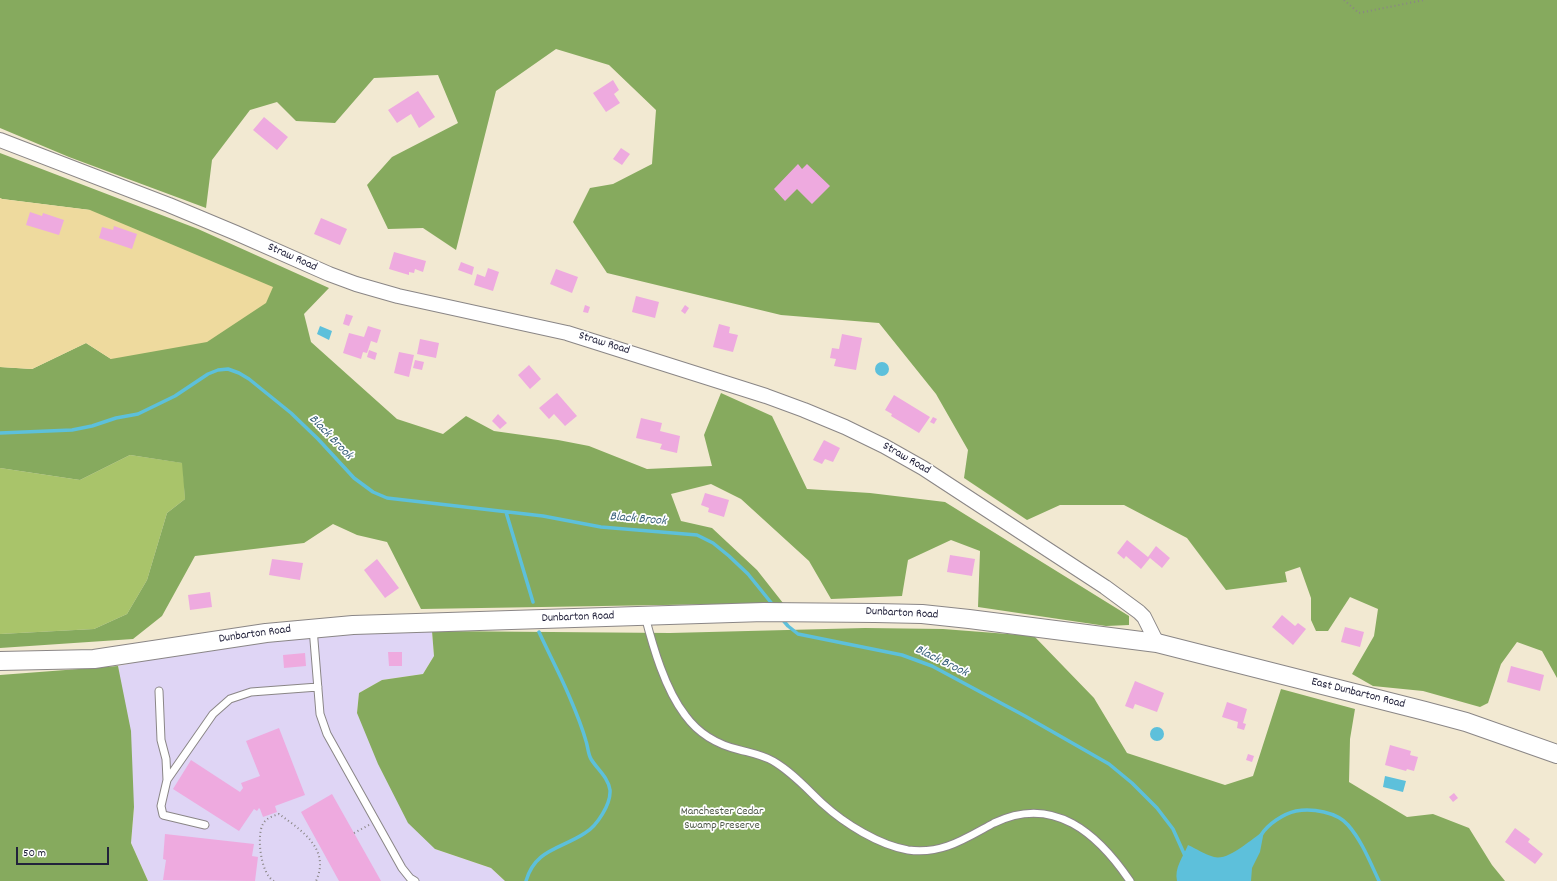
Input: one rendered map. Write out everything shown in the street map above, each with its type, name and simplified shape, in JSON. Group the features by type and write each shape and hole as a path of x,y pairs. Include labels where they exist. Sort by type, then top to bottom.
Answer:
{"street":[{"name":"Straw Road","path":"0,140 169,205 329,274 356,284 398,296 568,333 766,396 845,427 884,446 922,468 1105,587 1139,612 1144,618 1157,643"},
{"name":"Dunbarton Road","path":"0,661 94,659 266,633 353,625 764,612 875,612 922,614 969,618 1157,643"},
{"name":"East Dunbarton Road","path":"1157,643 1425,711 1480,727 1557,754"}],"lane":[{"path":"645,616 653,648 667,681 685,715 697,728 711,739 724,746 761,756 773,761 791,774 836,815 864,832 890,845 908,850 925,851 944,848 1012,816 1026,813 1052,815 1078,825 1090,834 1112,856 1130,881"},
{"path":"313,628 320,714 327,734 402,868 410,878 415,881"},
{"path":"167,780 213,714 230,699 251,692 318,687"},
{"path":"159,691 161,740 166,759 167,780 161,806 163,815 205,825"}],"path":[{"path":"1344,0 1359,13 1424,0"},
{"path":"274,881 271,879 265,868 260,853 259,836 264,823 279,814 303,832 315,846 320,863 320,870 316,881"},
{"path":"354,833 376,822"}],"shaded area":[{"path":"432,631 434,656 423,674 382,680 359,693 357,713 435,849 491,868 505,881 148,881 131,843 134,807 118,666 180,653 358,632"}],"green space":[{"path":"0,0 1557,0 1557,678 1542,651 1517,642 1501,664 1488,703 1480,707 1423,691 1373,686 1352,674 1374,636 1378,609 1350,597 1328,631 1316,631 1311,620 1311,598 1300,567 1285,572 1287,582 1226,590 1187,538 1124,505 1060,505 1027,520 964,478 968,450 936,394 879,323 781,315 607,273 573,222 590,188 613,184 652,164 656,110 609,65 556,49 496,91 456,250 423,228 388,229 367,185 392,157 458,123 438,75 374,78 335,123 296,121 277,102 250,110 212,160 206,208 69,157 0,128"},
{"path":"0,153 198,229 329,288 304,314 311,342 397,419 443,434 466,416 494,431 589,446 647,469 712,466 704,435 721,393 772,416 807,489 870,493 945,502 1129,616 1129,625 1106,626 978,607 980,551 951,540 908,560 902,596 831,599 809,561 741,499 711,484 671,494 681,521 712,528 757,570 783,603 421,609 387,542 357,535 333,524 304,543 195,556 162,616 133,639 0,648 0,634 94,629 127,614 147,580 167,513 185,499 182,463 130,455 80,480 0,468 0,367 32,369 86,343 111,359 90,210 0,198"},
{"path":"130,455 183,463 185,499 167,513 147,580 127,614 94,629 0,634 0,468 80,480"},
{"name":"Manchester Cedar Swamp Preserve","path":"865,628 943,629 1034,636 1094,698 1127,753 1225,785 1253,776 1281,689 1355,709 1350,739 1349,782 1407,817 1433,814 1469,828 1492,865 1505,881 505,881 491,868 435,849 408,823 378,764 357,713 359,693 382,680 423,674 434,656 432,631 670,633"},
{"path":"118,666 131,731 134,807 131,843 148,881 0,881 0,675"}],"sand":[{"path":"0,198 90,210 273,287 266,303 207,342 111,359 86,343 32,369 0,367"}],"water":[{"path":"320,326 332,331 329,340 317,334"},
{"path":"882,362 887,364 889,369 887,374 882,376 877,374 875,369 877,364"},
{"path":"1157,727 1162,729 1164,734 1162,739 1157,741 1152,739 1150,734 1152,729"},
{"path":"1385,776 1406,781 1403,792 1383,787"},
{"path":"1264,831 1260,852 1252,868 1251,881 1177,881 1176,876 1178,867 1188,845 1210,856 1226,856 1233,853"}],"building":[{"path":"613,80 619,90 614,94 620,103 606,112 593,93"},
{"path":"418,91 435,117 419,128 411,114 397,123 388,110"},
{"path":"264,117 288,137 277,150 253,130"},
{"path":"621,148 630,154 622,165 613,159"},
{"path":"798,164 802,169 807,164 830,186 812,204 797,189 785,201 774,189"},
{"path":"30,212 42,216 43,213 64,220 59,235 26,225"},
{"path":"321,218 347,229 340,245 314,234"},
{"path":"114,226 137,234 132,249 99,238 102,227 113,230"},
{"path":"394,252 426,261 423,272 415,269 414,273 409,272 409,275 389,269"},
{"path":"461,262 474,267 472,275 458,270"},
{"path":"488,268 499,272 493,291 474,285 477,274 485,277"},
{"path":"556,269 578,277 572,293 550,284"},
{"path":"636,296 659,302 655,318 632,312"},
{"path":"585,305 590,307 588,313 583,312"},
{"path":"685,305 689,308 685,314 681,311"},
{"path":"346,314 353,316 349,326 343,324"},
{"path":"719,324 730,327 729,333 738,335 733,352 713,347"},
{"path":"368,326 381,330 377,343 371,341 367,353 363,352 361,359 343,353 349,333 364,337"},
{"path":"842,334 862,338 856,370 834,366 836,359 830,358 832,348 839,349"},
{"path":"420,339 439,343 436,358 417,354"},
{"path":"369,350 377,353 375,360 367,357"},
{"path":"399,352 414,355 409,377 394,373"},
{"path":"415,360 424,362 422,370 413,368"},
{"path":"529,365 541,379 530,389 518,375"},
{"path":"557,393 577,416 565,426 554,414 549,419 539,408"},
{"path":"894,395 930,417 919,433 891,416 892,414 885,410"},
{"path":"498,414 507,423 500,429 492,421"},
{"path":"933,417 937,419 934,424 930,422"},
{"path":"641,418 662,423 660,431 680,436 677,453 660,449 662,444 636,438"},
{"path":"824,440 840,448 833,462 825,459 822,464 813,460"},
{"path":"705,493 729,500 724,517 708,512 709,508 701,505"},
{"path":"1127,540 1148,557 1156,546 1170,558 1162,568 1150,558 1141,569 1126,556 1124,559 1117,553"},
{"path":"950,555 975,559 972,576 947,572"},
{"path":"272,559 303,563 300,580 269,575"},
{"path":"377,559 399,588 385,598 364,570"},
{"path":"210,592 212,607 190,610 188,595"},
{"path":"1282,615 1295,626 1298,623 1306,629 1293,645 1272,627"},
{"path":"1345,627 1364,632 1360,647 1341,642"},
{"path":"388,652 402,652 402,666 389,666"},
{"path":"305,653 306,666 284,668 283,655"},
{"path":"1511,666 1544,675 1540,691 1507,682"},
{"path":"1135,681 1164,693 1157,712 1135,704 1133,709 1125,706"},
{"path":"1227,702 1247,709 1243,723 1246,724 1244,730 1237,728 1238,722 1222,717"},
{"path":"279,728 305,795 275,806 277,812 263,817 259,808 257,811 254,809 239,831 173,789 191,760 240,792 243,788 241,783 260,776 246,741"},
{"path":"1390,745 1411,751 1410,755 1418,757 1414,771 1407,769 1406,771 1385,765"},
{"path":"1248,754 1254,756 1252,762 1246,760"},
{"path":"1454,793 1458,798 1453,802 1449,797"},
{"path":"332,794 381,881 339,881 301,812"},
{"path":"1515,828 1530,839 1528,842 1543,854 1535,864 1505,842"},
{"path":"165,834 254,844 252,856 258,857 255,881 163,880 166,860 163,859"}],"waterway":[{"name":"Black Brook","path":"0,433 72,430 92,426 116,418 138,414 175,396 208,374 218,370 228,369 249,379 291,413 318,439 354,478 373,492 387,498 543,516 601,527 697,535 713,543 729,556 748,574 773,605"},
{"path":"506,512 533,602"},
{"name":"Black Brook","path":"782,619 798,634 902,655 932,666 1025,716 1109,764 1132,783 1157,808 1173,829 1186,858"},
{"path":"526,881 530,870 542,856 590,830 606,808 610,796 609,785 590,757 584,736 563,682 539,632"},
{"name":"Black Brook","path":"1261,835 1272,823 1291,812 1309,810 1331,814 1343,821 1353,831 1379,881"}]}
